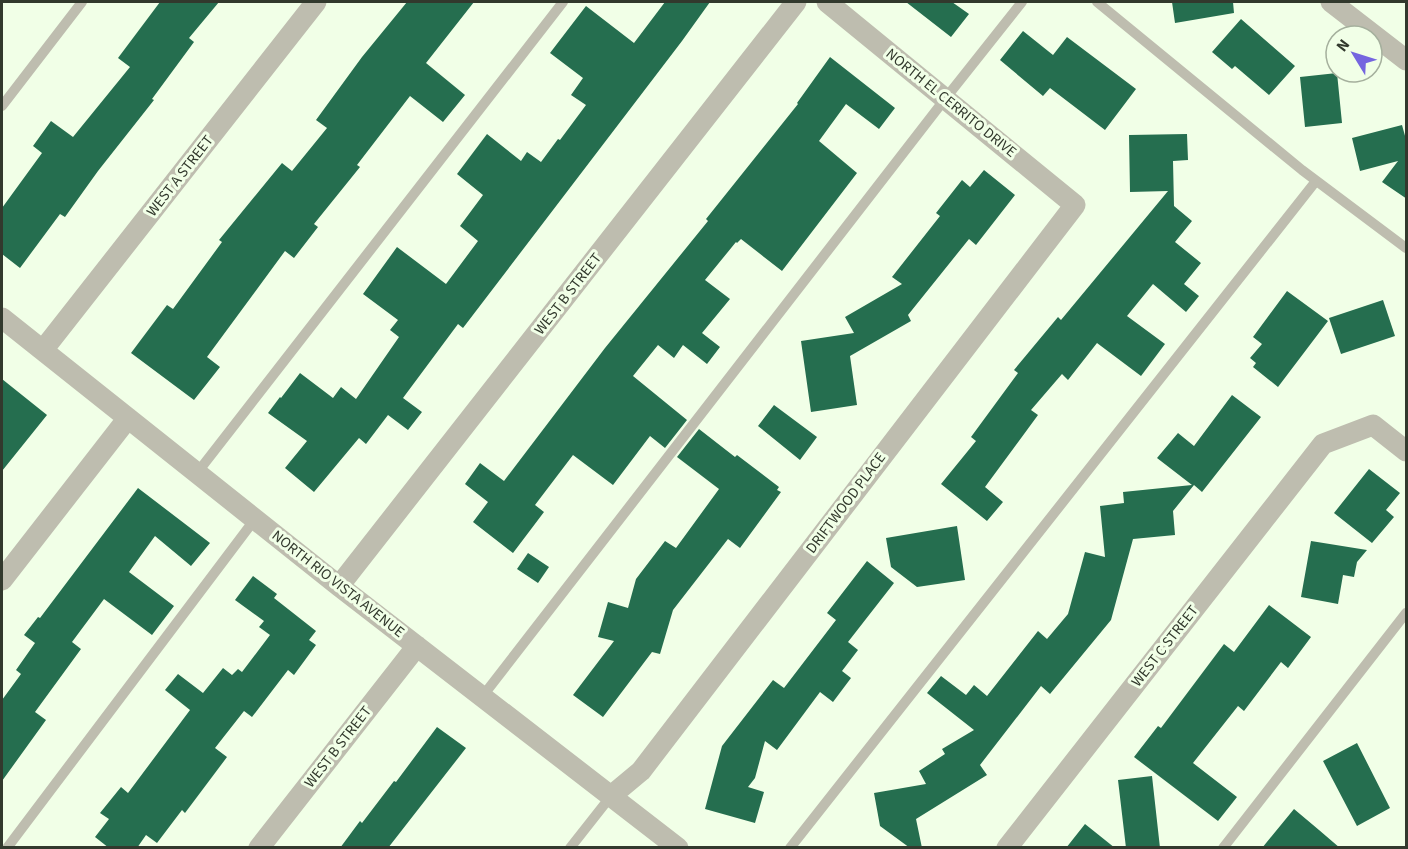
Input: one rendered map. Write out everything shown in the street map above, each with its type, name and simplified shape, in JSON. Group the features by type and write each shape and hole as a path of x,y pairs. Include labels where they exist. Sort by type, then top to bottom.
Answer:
{"street":[{"name":"WEST A STREET","path":"43,350 316,2"},
{"name":"WEST B STREET","path":"339,586 796,2"},
{"name":"NORTH EL CERRITO DRIVE","path":"827,2 1075,205"},
{"path":"1331,2 1407,60"},
{"name":"DRIFTWOOD PLACE","path":"611,796 641,771 1075,205"},
{"name":"NORTH RIO VISTA AVENUE","path":"2,318 339,586 678,848"},
{"path":"2,580 128,418"},
{"name":"WEST C STREET","path":"1007,848 1323,444 1373,425 1407,451"},
{"name":"WEST B STREET","path":"259,848 417,646"}],"lane":[{"path":"2,106 82,2"},
{"path":"198,473 563,2"},
{"path":"482,697 1022,2"},
{"path":"1097,2 1316,181 1407,248"},
{"path":"790,848 1316,181"},
{"path":"7,848 255,519"},
{"path":"1223,848 1407,613"},
{"path":"570,848 611,796"}],"building":[{"path":"160,2 219,2 189,38 194,42 152,99 154,100 65,217 60,214 20,268 2,254 2,208 42,153 33,146 51,121 73,137 130,67 118,58"},
{"path":"407,2 474,2 426,63 465,95 443,122 410,96 357,165 360,167 314,224 318,227 294,258 285,251 207,357 220,367 194,400 131,353 167,305 173,309 222,242 219,240 282,163 292,171 327,128 316,120 362,57"},
{"path":"665,2 710,2 463,328 458,324 403,398 422,412 408,430 388,415 366,444 359,438 314,492 285,468 307,441 268,413 300,373 333,398 341,387 356,399 399,337 390,330 398,320 363,294 397,247 446,284 478,241 460,226 483,195 457,174 487,134 521,161 527,152 541,162 558,139 560,140 586,105 571,95 583,78 550,53 586,6 634,43"},
{"path":"906,2 952,2 969,14 951,37"},
{"path":"1172,2 1233,2 1234,13 1175,23"},
{"path":"1241,19 1295,66 1269,95 1235,66 1232,69 1212,52"},
{"path":"1023,31 1053,55 1067,37 1136,89 1105,130 1050,88 1043,96 1000,60"},
{"path":"830,57 895,108 879,129 846,104 819,141 857,173 782,271 741,239 736,242 705,280 730,299 702,333 720,347 707,364 683,345 674,358 658,345 633,376 687,420 665,448 650,436 613,485 573,455 535,505 544,512 513,553 473,522 488,502 465,484 480,463 504,481 605,348 708,221 706,219 798,104"},
{"path":"1324,74 1324,84 1338,84 1342,123 1305,127 1300,77"},
{"path":"1402,125 1407,143 1407,199 1382,182 1398,161 1360,171 1352,138"},
{"path":"1187,134 1188,160 1173,161 1174,206 1192,221 1175,242 1201,263 1184,284 1199,296 1186,312 1153,284 1127,316 1165,344 1141,376 1097,343 1068,380 1062,374 1031,410 1038,415 985,487 1003,502 987,521 941,484 976,441 971,437 1018,373 1014,370 1058,317 1061,320 1168,191 1130,192 1129,135"},
{"path":"984,170 1015,195 976,245 969,239 908,315 911,321 850,356 857,405 811,412 801,341 854,333 845,317 902,284 892,277 940,216 936,213 962,180 970,187"},
{"path":"1287,291 1328,321 1278,387 1253,367 1256,363 1250,358 1262,344 1253,337"},
{"path":"1383,300 1395,336 1341,354 1329,318"},
{"path":"2,379 47,415 2,471"},
{"path":"1232,395 1261,417 1202,492 1194,485 1173,511 1175,535 1133,539 1111,620 1050,694 1041,686 980,765 987,775 916,819 922,848 910,848 880,826 874,793 926,784 919,771 945,754 942,749 974,730 927,693 941,676 966,695 974,685 987,696 1038,631 1047,639 1068,614 1085,552 1105,557 1100,506 1124,503 1123,492 1192,485 1157,458 1178,433 1194,446"},
{"path":"774,405 817,437 800,460 758,426"},
{"path":"699,429 779,487 777,490 781,492 740,548 728,539 673,610 660,654 652,652 603,717 573,695 614,641 598,637 608,602 628,608 636,579 665,541 676,548 719,489 677,457"},
{"path":"1369,469 1400,493 1386,510 1394,517 1372,543 1334,513"},
{"path":"138,488 210,543 191,566 155,536 129,572 174,606 152,635 104,599 72,642 81,649 35,712 46,720 2,781 2,700 21,674 16,670 35,643 24,635 38,617 40,618"},
{"path":"957,526 965,580 917,587 891,567 886,538"},
{"path":"1311,541 1367,550 1357,562 1354,577 1343,575 1338,604 1301,597"},
{"path":"528,553 549,567 538,583 517,569"},
{"path":"867,561 894,583 848,642 858,650 842,671 851,678 833,702 820,692 777,750 765,741 755,778 748,787 764,792 755,823 705,809 722,746 773,680 784,688 836,620 827,613"},
{"path":"253,576 277,594 274,598 316,631 309,640 316,645 294,675 288,670 252,717 244,711 215,748 227,757 185,813 182,810 157,843 146,835 137,848 109,848 95,837 109,819 100,813 121,787 128,793 190,710 165,690 178,674 203,693 223,668 232,675 238,669 242,672 270,635 259,627 264,621 235,600"},
{"path":"1269,605 1311,637 1288,668 1281,662 1244,711 1238,706 1193,763 1237,797 1218,821 1134,757 1158,726 1161,728 1224,644 1234,652"},
{"path":"437,727 466,748 388,848 340,848 360,821 362,823 394,781 396,782"},
{"path":"1357,743 1390,808 1357,826 1323,761"},
{"path":"1152,776 1160,848 1126,848 1118,780"},
{"path":"1294,809 1319,830 1340,848 1262,848"},
{"path":"1085,824 1115,848 1066,848"}]}
